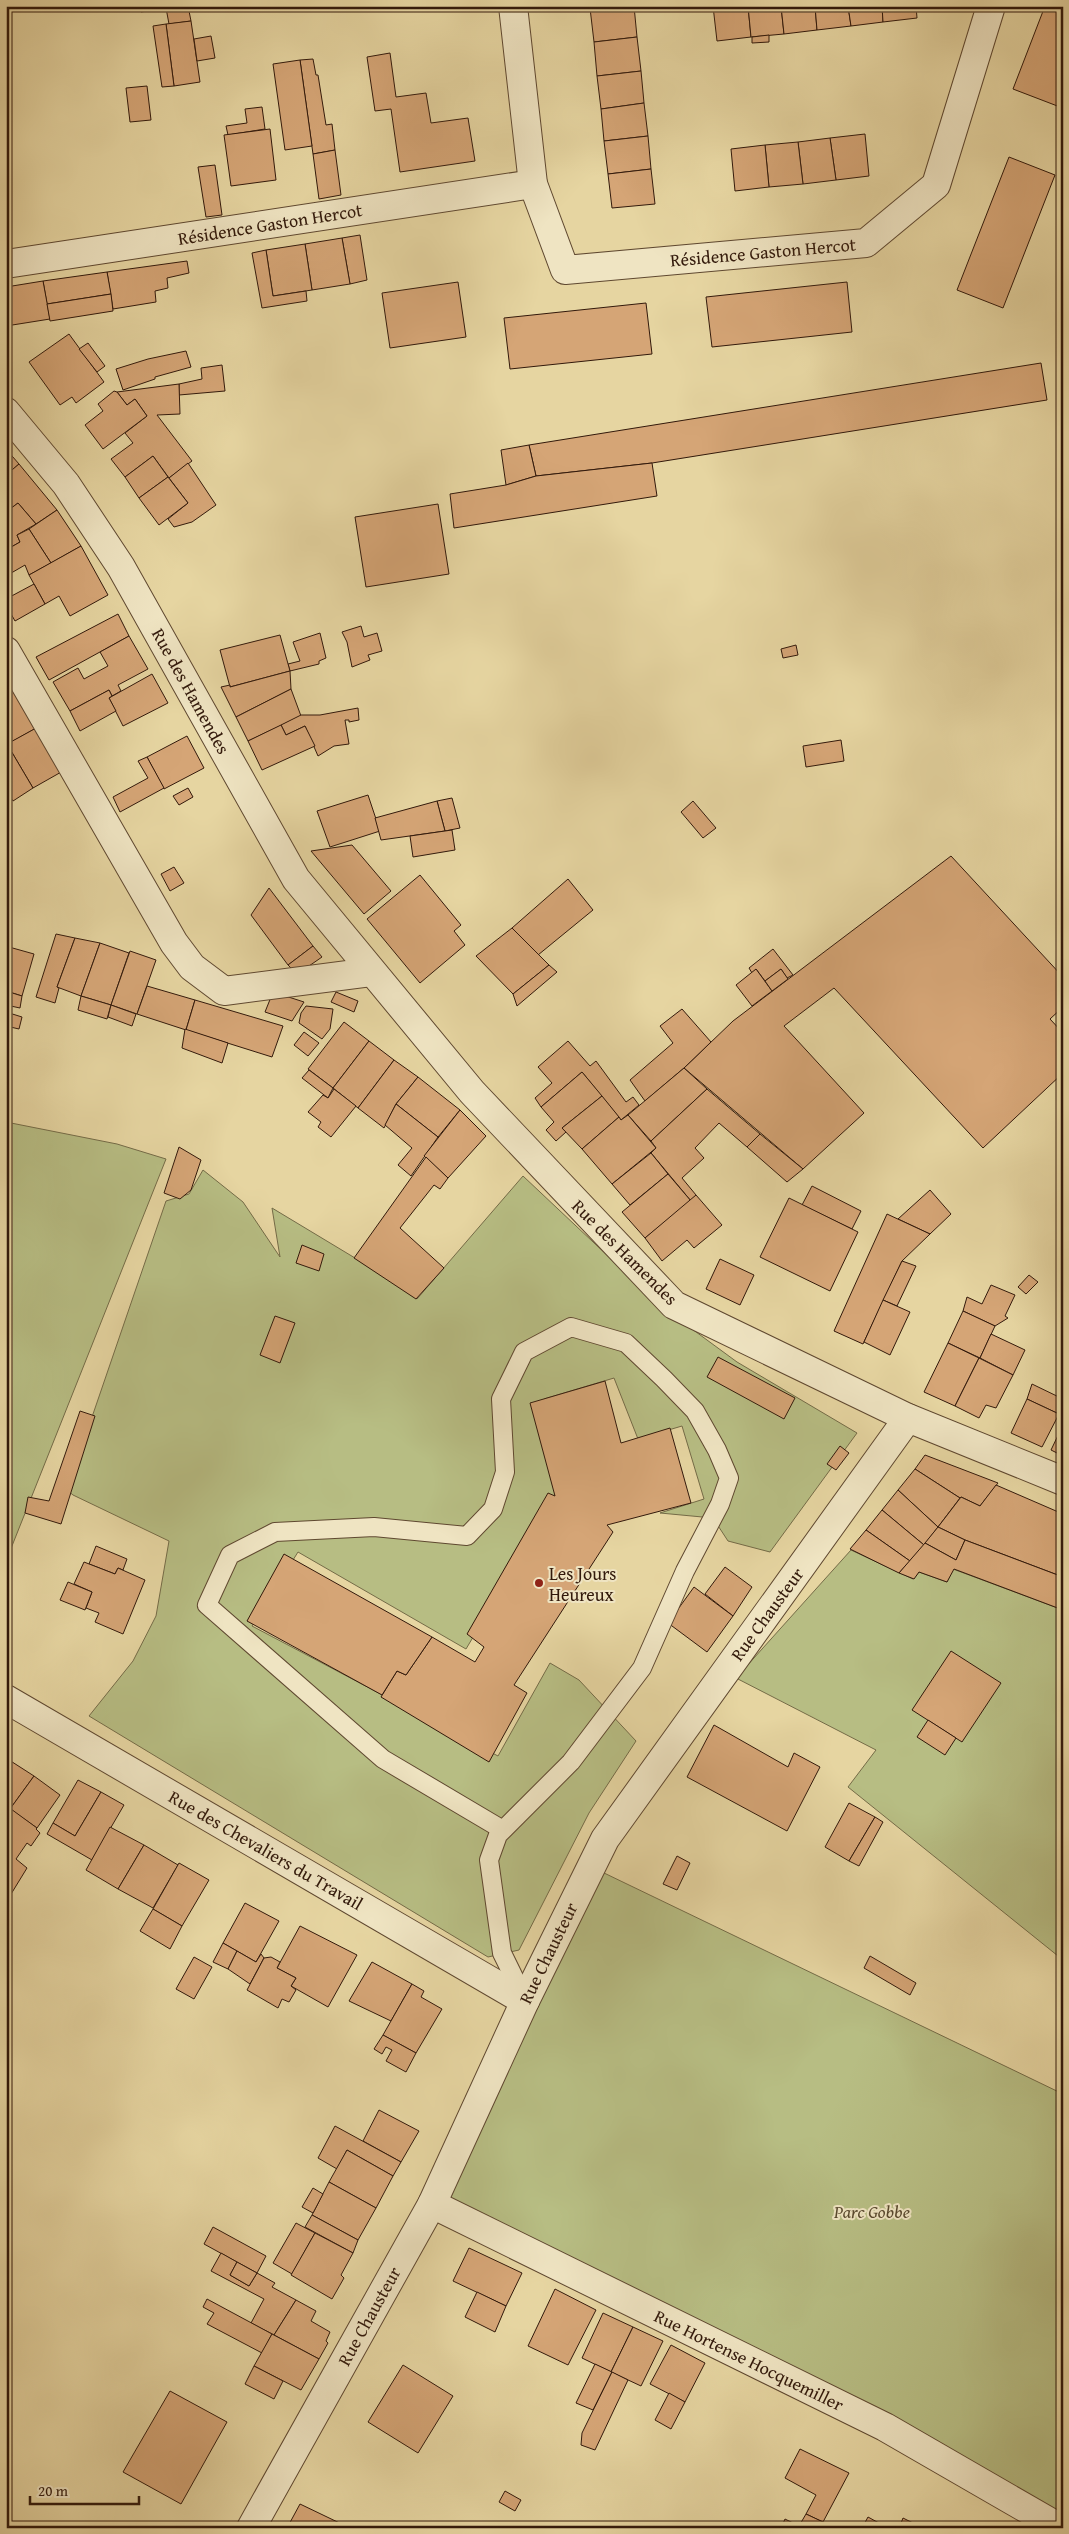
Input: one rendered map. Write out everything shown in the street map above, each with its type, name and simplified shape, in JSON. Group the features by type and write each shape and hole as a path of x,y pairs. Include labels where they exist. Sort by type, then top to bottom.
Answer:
{"street":[{"name":"Résidence Gaston Hercot","path":"514,6 533,184 566,270 866,243 936,185 991,6"},
{"name":"Résidence Gaston Hercot","path":"6,264 533,184"},
{"name":"Rue des Hamendes","path":"6,412 66,484 121,567 296,880 472,1092 674,1304 908,1418 1063,1482"},
{"path":"6,651 174,942 192,967 224,991 371,972"},
{"name":"Rue Chausteur","path":"251,2528 432,2204 525,2001 604,1839 908,1418"},
{"name":"Rue des Chevaliers du Travail","path":"6,1699 525,2001"},
{"name":"Rue Hortense Hocquemiller","path":"432,2204 885,2428 1060,2528"}],"lane":[{"path":"503,1830 383,1759 207,1605 230,1555 276,1532 374,1527 466,1536 493,1509 505,1472 501,1399 504,1391 524,1352 571,1328 626,1343 695,1411 729,1478 720,1504 685,1571 642,1668 571,1762 503,1830 498,1835 490,1860 502,1953 525,2001"}],"green space":[{"path":"6,1122 117,1144 166,1159 6,1561"},
{"path":"203,1170 243,1202 280,1257 272,1208 355,1258 417,1299 523,1176 662,1307 737,1362 857,1433 770,1552 728,1541 713,1518 660,1513 704,1499 682,1426 638,1439 614,1378 544,1399 564,1484 466,1649 298,1552 252,1626 498,1756 550,1663 579,1680 636,1741 589,1813 519,1950 488,1957 89,1716 133,1661 156,1616 169,1541 73,1495 67,1490 166,1201 189,1194"},
{"path":"851,1550 913,1579 919,1572 947,1582 953,1569 1063,1610 1063,1960 848,1787 876,1750 736,1678"},
{"name":"Parc Gobbe","path":"602,1872 1063,2094 1063,2528 432,2204"}],"building":[{"path":"140,6 188,6 191,21 169,24 166,8 141,12"},
{"path":"634,6 637,37 594,42 590,8"},
{"path":"713,6 748,6 751,37 717,41"},
{"path":"748,6 781,6 784,34 751,37"},
{"path":"781,6 815,6 817,30 784,34"},
{"path":"815,6 848,6 851,26 817,30"},
{"path":"848,6 882,6 883,22 851,26"},
{"path":"882,6 916,6 917,18 883,22"},
{"path":"1045,6 1063,6 1063,100 1060,107 1013,89"},
{"path":"191,21 200,82 174,86 166,24"},
{"path":"166,24 174,86 162,87 153,26"},
{"path":"769,35 769,42 752,43 752,37"},
{"path":"211,36 215,58 197,61 194,39"},
{"path":"637,37 641,71 597,76 594,42"},
{"path":"390,53 396,97 426,93 431,123 468,118 475,161 400,172 391,109 375,111 367,57"},
{"path":"313,59 316,75 318,75 326,125 332,124 335,150 313,154 300,60"},
{"path":"300,60 312,146 285,150 273,64"},
{"path":"641,71 644,103 601,109 597,76"},
{"path":"147,86 151,120 130,122 126,88"},
{"path":"644,103 648,136 604,141 601,109"},
{"path":"262,107 265,129 228,135 226,126 247,123 245,109"},
{"path":"270,129 276,180 231,186 224,135"},
{"path":"865,134 869,176 836,180 830,138"},
{"path":"648,136 651,169 608,174 604,141"},
{"path":"830,138 836,180 803,184 798,142"},
{"path":"798,142 803,184 769,187 765,145"},
{"path":"765,145 769,187 735,191 731,149"},
{"path":"335,150 341,195 319,199 313,154"},
{"path":"1009,157 1055,175 1003,308 957,290"},
{"path":"215,165 222,215 206,217 198,167"},
{"path":"651,169 655,204 612,208 608,174"},
{"path":"360,235 367,280 350,284 342,238"},
{"path":"342,238 350,284 312,290 305,244"},
{"path":"305,244 312,290 273,296 266,250"},
{"path":"266,250 273,296 306,291 307,301 262,308 252,253"},
{"path":"187,261 189,273 167,278 168,288 155,291 156,302 113,309 107,272"},
{"path":"107,272 111,294 47,304 43,281"},
{"path":"43,281 50,319 6,326 6,287"},
{"path":"458,282 466,337 390,348 382,293"},
{"path":"847,282 852,332 712,347 706,297"},
{"path":"111,294 113,311 50,321 47,304"},
{"path":"646,303 652,354 510,369 504,318"},
{"path":"69,334 104,382 76,403 72,397 60,405 29,362"},
{"path":"88,343 105,366 97,372 79,349"},
{"path":"186,351 191,367 155,377 155,379 123,390 116,369 148,359"},
{"path":"1041,363 1047,400 652,463 536,476 529,445"},
{"path":"222,365 225,391 179,395 179,384 202,379 201,368"},
{"path":"179,384 180,414 157,415 192,461 169,478 153,456 125,477 111,459 133,443 125,433 147,416 135,399 127,405 117,392"},
{"path":"114,391 117,392 127,405 135,399 147,416 103,449 85,425 103,411 98,404"},
{"path":"529,445 536,476 506,485 501,450"},
{"path":"6,449 19,464 6,475"},
{"path":"153,456 168,477 139,498 125,477"},
{"path":"188,463 216,505 192,522 174,527 168,519 188,503 169,478"},
{"path":"652,463 657,496 454,528 450,494 506,485 536,476"},
{"path":"19,464 57,510 36,524 18,503 6,512 6,475"},
{"path":"168,477 188,503 159,525 139,498"},
{"path":"18,503 36,524 17,535 20,542 6,550 6,512"},
{"path":"438,504 449,574 366,587 355,517"},
{"path":"57,510 81,546 51,563 29,529"},
{"path":"29,529 51,563 29,575 25,565 6,576 6,550 20,542 17,535"},
{"path":"81,546 108,595 70,616 59,596 45,604 29,575"},
{"path":"34,584 45,604 15,621 6,605 6,599"},
{"path":"118,614 129,636 49,680 36,657"},
{"path":"361,626 364,637 377,633 382,651 368,655 370,660 352,667 347,642 342,632"},
{"path":"320,633 326,658 319,661 319,664 290,671 288,664 300,661 293,642"},
{"path":"280,635 290,671 230,687 220,650"},
{"path":"129,636 148,669 118,685 121,691 112,696 109,690 70,711 53,682 78,668 84,679 108,666 100,652"},
{"path":"796,645 798,655 783,658 781,649"},
{"path":"290,671 291,689 236,717 221,687 230,685 230,687"},
{"path":"152,674 168,703 123,726 109,698"},
{"path":"13,683 38,727 6,745 6,687"},
{"path":"291,689 301,716 248,741 236,717"},
{"path":"109,690 112,696 109,698 116,711 80,731 70,711"},
{"path":"358,708 359,720 349,722 349,720 345,720 349,744 334,746 318,756 305,726 286,735 281,725 301,715 320,715"},
{"path":"281,725 286,735 305,726 315,746 262,770 248,741"},
{"path":"38,727 63,771 33,788 7,744"},
{"path":"187,736 204,768 164,789 147,757"},
{"path":"841,740 844,761 806,767 803,746"},
{"path":"7,744 33,788 13,801 6,790"},
{"path":"147,757 164,788 120,812 113,797 148,778 138,761"},
{"path":"188,788 193,797 179,805 173,796"},
{"path":"368,795 380,831 330,847 317,811"},
{"path":"452,798 460,828 445,831 437,801"},
{"path":"437,801 445,831 381,840 375,818"},
{"path":"693,801 716,828 703,838 681,812"},
{"path":"452,830 455,850 413,857 410,836"},
{"path":"352,845 391,891 364,914 311,851"},
{"path":"951,856 1063,977 1063,1007 1050,1019 1063,1033 1063,1073 983,1148 834,988 784,1026 864,1113 803,1169 684,1068 733,1021"},
{"path":"174,867 184,883 170,891 161,874"},
{"path":"420,875 461,925 454,931 465,945 420,983 367,919"},
{"path":"568,879 593,910 538,955 512,928"},
{"path":"269,888 313,946 288,965 251,915"},
{"path":"512,928 549,965 513,994 476,956"},
{"path":"56,934 75,938 57,987 59,988 55,1003 36,997"},
{"path":"75,938 100,943 81,996 57,987"},
{"path":"100,943 129,953 111,1005 81,996"},
{"path":"313,946 322,957 309,966 292,969 288,965"},
{"path":"9,947 34,954 22,996 6,991 6,958"},
{"path":"773,949 793,975 787,978 781,969 765,981 756,969 752,973 749,968"},
{"path":"130,951 156,960 137,1014 111,1005"},
{"path":"549,965 557,972 517,1006 513,994"},
{"path":"756,969 772,991 752,1006 736,985"},
{"path":"781,969 788,979 772,991 765,981"},
{"path":"147,986 195,1000 186,1030 137,1014"},
{"path":"6,991 22,996 20,1008 6,1005"},
{"path":"273,992 304,1002 292,1021 265,1012"},
{"path":"336,992 358,1001 354,1012 331,1002"},
{"path":"81,996 111,1005 107,1019 78,1010"},
{"path":"195,1000 283,1026 272,1057 186,1030"},
{"path":"111,1005 136,1014 132,1026 108,1017"},
{"path":"306,1006 333,1009 330,1029 322,1039 299,1023 301,1013"},
{"path":"682,1009 711,1042 645,1101 630,1080 673,1043 660,1026"},
{"path":"6,1012 22,1017 19,1029 6,1026"},
{"path":"344,1022 369,1041 333,1088 308,1069"},
{"path":"185,1029 228,1043 222,1063 182,1048"},
{"path":"304,1032 319,1043 308,1056 294,1045"},
{"path":"369,1041 394,1060 358,1108 333,1088"},
{"path":"568,1041 590,1066 596,1061 626,1102 633,1097 639,1105 621,1120 582,1072 541,1107 535,1098 552,1083 538,1067"},
{"path":"394,1060 418,1077 396,1104 384,1128 358,1108"},
{"path":"684,1068 707,1089 651,1141 628,1115"},
{"path":"309,1070 333,1088 328,1098 302,1078"},
{"path":"582,1072 602,1096 562,1128 566,1132 556,1141 546,1130 554,1122 541,1107"},
{"path":"418,1077 460,1110 438,1137 396,1104"},
{"path":"334,1089 356,1106 331,1137 318,1127 321,1122 308,1112 323,1095 328,1098"},
{"path":"707,1089 760,1134 747,1147 719,1123 695,1148 704,1158 682,1178 696,1195 691,1201 651,1153 656,1148 651,1141"},
{"path":"602,1096 619,1117 582,1149 562,1128"},
{"path":"396,1104 438,1137 411,1176 398,1165 412,1148 385,1125"},
{"path":"460,1110 486,1136 448,1178 424,1156"},
{"path":"628,1115 656,1148 612,1184 582,1149 619,1117 621,1120"},
{"path":"760,1134 803,1169 787,1182 747,1147"},
{"path":"179,1147 201,1160 191,1190 180,1199 164,1193"},
{"path":"651,1153 668,1174 630,1205 612,1184"},
{"path":"426,1157 448,1178 440,1189 434,1185 400,1228 444,1268 416,1299 354,1258"},
{"path":"668,1174 691,1201 645,1238 622,1212"},
{"path":"812,1186 861,1211 852,1229 802,1205"},
{"path":"930,1190 951,1214 930,1234 898,1219"},
{"path":"696,1195 722,1225 694,1248 687,1240 662,1261 645,1238"},
{"path":"789,1198 858,1232 830,1291 760,1257"},
{"path":"887,1214 930,1234 902,1261 863,1344 834,1331"},
{"path":"302,1245 324,1254 319,1271 296,1263"},
{"path":"720,1259 754,1275 740,1305 706,1289"},
{"path":"902,1261 916,1266 897,1306 883,1300"},
{"path":"1029,1275 1038,1282 1026,1294 1018,1287"},
{"path":"991,1285 1015,1295 1005,1316 1008,1318 995,1326 963,1311 967,1297 982,1304"},
{"path":"883,1300 910,1312 890,1355 864,1342"},
{"path":"963,1311 995,1326 980,1358 948,1343"},
{"path":"275,1316 295,1323 280,1363 260,1355"},
{"path":"991,1334 1025,1350 1013,1375 980,1358"},
{"path":"948,1343 979,1358 955,1406 924,1392"},
{"path":"718,1357 795,1398 784,1419 707,1377"},
{"path":"979,1358 1013,1375 996,1408 986,1405 979,1418 955,1406"},
{"name":"Les Jours Heureux","path":"605,1381 621,1443 670,1428 691,1503 607,1525 613,1532 514,1685 527,1693 489,1762 381,1697 397,1671 406,1675 432,1637 475,1662 484,1647 467,1634 548,1493 555,1496 530,1403"},
{"path":"1032,1384 1063,1399 1063,1407 1059,1414 1027,1399"},
{"path":"1027,1399 1059,1414 1042,1447 1011,1433"},
{"path":"80,1411 95,1416 61,1524 25,1513 28,1497 49,1501"},
{"path":"1063,1425 1063,1456 1051,1450"},
{"path":"840,1446 849,1453 836,1470 827,1464"},
{"path":"925,1455 998,1483 980,1506 960,1498 915,1469"},
{"path":"915,1469 960,1498 938,1527 898,1490"},
{"path":"996,1485 1063,1514 1063,1577 965,1540 938,1527 961,1497 980,1506"},
{"path":"898,1490 938,1527 924,1545 882,1510"},
{"path":"882,1510 924,1545 910,1561 866,1530"},
{"path":"938,1527 965,1540 956,1560 925,1543"},
{"path":"866,1530 910,1561 899,1573 850,1549"},
{"path":"965,1540 1063,1577 1063,1610 954,1569 947,1582 919,1572 914,1579 899,1573 925,1543 956,1560"},
{"path":"96,1546 127,1559 123,1570 118,1568 115,1574 89,1564"},
{"path":"284,1554 432,1637 406,1675 397,1671 382,1695 247,1621"},
{"path":"84,1562 115,1574 118,1568 145,1580 123,1634 95,1622 99,1613 86,1608 92,1592 74,1584"},
{"path":"725,1567 752,1587 733,1616 705,1594"},
{"path":"68,1582 92,1592 85,1610 60,1600"},
{"path":"694,1587 733,1616 707,1652 668,1623"},
{"path":"951,1651 1001,1683 962,1742 912,1710"},
{"path":"928,1720 956,1738 945,1755 917,1737"},
{"path":"714,1725 788,1767 794,1753 820,1767 787,1831 687,1777"},
{"path":"6,1758 34,1776 10,1809 6,1807"},
{"path":"34,1776 60,1795 37,1828 10,1809"},
{"path":"78,1780 101,1792 75,1836 53,1823"},
{"path":"101,1792 124,1805 92,1860 47,1834 53,1823 75,1836"},
{"path":"849,1803 875,1817 849,1861 825,1847"},
{"path":"11,1809 37,1828 40,1833 31,1846 27,1843 16,1859 27,1868 8,1899 6,1897 6,1816"},
{"path":"875,1817 883,1822 859,1866 849,1861"},
{"path":"110,1827 144,1845 118,1889 86,1870"},
{"path":"144,1845 178,1865 153,1908 118,1889"},
{"path":"677,1856 690,1863 677,1890 663,1884"},
{"path":"179,1863 209,1880 182,1926 153,1909"},
{"path":"245,1903 279,1921 256,1962 223,1943"},
{"path":"153,1909 182,1926 170,1949 140,1931"},
{"path":"300,1926 357,1955 328,2007 291,1986 296,1978 277,1968"},
{"path":"223,1943 237,1951 228,1969 213,1962"},
{"path":"237,1951 256,1962 261,1954 264,1958 250,1984 228,1969"},
{"path":"870,1956 916,1983 910,1995 864,1968"},
{"path":"194,1957 212,1967 194,1999 176,1989"},
{"path":"271,1957 280,1962 277,1968 296,1978 291,1986 296,1990 289,2002 282,1999 278,2008 247,1990 264,1958"},
{"path":"372,1962 412,1984 391,2021 349,2001"},
{"path":"412,1984 424,1991 421,1997 442,2009 416,2053 383,2035"},
{"path":"383,2035 416,2053 406,2072 386,2061 392,2050 386,2047 382,2054 374,2049"},
{"path":"379,2110 419,2131 401,2162 363,2141"},
{"path":"335,2126 401,2162 393,2176 347,2150 337,2169 318,2158"},
{"path":"347,2150 393,2176 376,2208 329,2182"},
{"path":"329,2182 376,2208 358,2240 312,2215"},
{"path":"313,2188 323,2194 313,2213 302,2207"},
{"path":"312,2215 358,2240 353,2253 305,2227"},
{"path":"296,2223 315,2233 292,2274 273,2263"},
{"path":"213,2227 266,2256 257,2273 204,2244"},
{"path":"315,2233 353,2253 341,2275 344,2278 332,2299 291,2275"},
{"path":"469,2248 522,2273 506,2306 453,2281"},
{"path":"221,2253 237,2262 230,2275 249,2286 257,2273 275,2283 272,2287 296,2300 274,2335 251,2323 264,2299 211,2271"},
{"path":"237,2262 257,2273 249,2286 230,2275"},
{"path":"555,2289 596,2310 568,2365 528,2346"},
{"path":"477,2292 506,2306 495,2332 465,2317"},
{"path":"207,2299 272,2334 262,2353 207,2324 214,2313 203,2307"},
{"path":"296,2300 316,2311 311,2321 330,2332 326,2341 328,2343 319,2359 274,2335"},
{"path":"603,2313 633,2327 611,2372 582,2358"},
{"path":"633,2327 663,2341 641,2386 611,2372"},
{"path":"272,2334 319,2359 301,2390 254,2366"},
{"path":"671,2345 705,2363 685,2402 650,2384"},
{"path":"595,2364 612,2372 593,2410 576,2403"},
{"path":"403,2365 453,2396 418,2453 368,2422"},
{"path":"254,2366 283,2381 274,2399 245,2384"},
{"path":"612,2372 628,2380 595,2450 581,2445 582,2433"},
{"path":"170,2391 227,2422 181,2504 123,2472"},
{"path":"669,2393 685,2402 671,2429 655,2420"},
{"path":"800,2449 849,2473 823,2522 806,2514 816,2495 785,2478"},
{"path":"505,2491 521,2500 515,2511 499,2502"},
{"path":"300,2504 350,2528 287,2528"},
{"path":"806,2514 823,2522 820,2528 781,2528 785,2519 799,2526"},
{"path":"868,2517 888,2528 862,2528"},
{"path":"903,2518 923,2528 899,2528"},
{"path":"890,2524 897,2528 888,2528"}],"place":[{"name":"Les Jours Heureux","path":"539,1583"}]}
